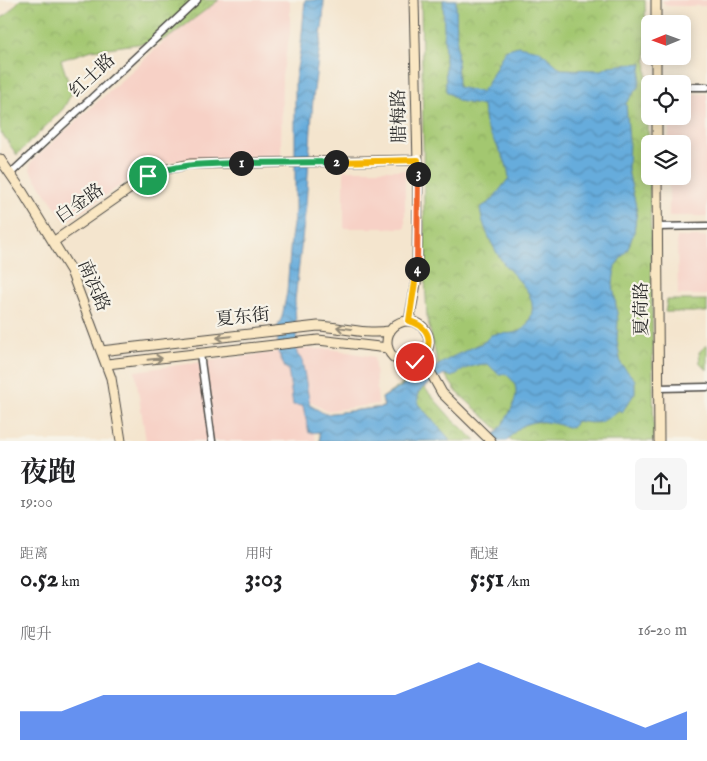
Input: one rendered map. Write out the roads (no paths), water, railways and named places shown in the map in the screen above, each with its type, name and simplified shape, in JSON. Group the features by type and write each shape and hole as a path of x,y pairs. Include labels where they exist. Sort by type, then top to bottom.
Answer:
{"street":[{"name":"红士路","path":"10,174 197,0"},
{"name":"腊梅路","path":"409,321 417,278 418,160 414,0"},
{"path":"656,0 656,15"},
{"path":"691,87 707,87"},
{"name":"南浜路","path":"0,159 70,271 107,364 121,441"},
{"name":"白金路","path":"53,242 148,176 163,170 190,164 418,160"},
{"name":"夏荷路","path":"657,185 659,441"},
{"path":"658,227 707,226"},
{"path":"409,321 417,323 423,328 428,335 429,343 427,351 422,357 415,362 406,363 398,361 392,355 388,348 387,340 388,332 401,322 409,321"},
{"name":"夏东街","path":"102,351 300,328 331,326 367,333 388,332"},
{"name":"夏东街","path":"107,364 300,342 331,341 388,348"},
{"path":"200,354 212,441"},
{"path":"422,357 442,393 490,439"},
{"path":"659,388 707,387"}],"water":[{"path":"305,0 324,0 313,98 306,205 295,300 297,354 302,360 310,405 325,414 384,407 382,398 452,357 484,342 491,335 519,331 525,327 530,319 532,302 529,294 499,256 488,235 480,208 491,201 509,178 506,163 486,126 483,106 458,101 446,91 443,0 456,0 458,87 481,92 487,85 505,50 518,46 539,50 561,69 602,70 609,66 641,63 639,87 626,103 629,141 628,170 637,211 634,232 628,249 615,266 613,284 618,320 617,341 621,364 635,380 635,393 622,412 619,410 599,422 576,421 572,428 545,422 529,423 514,432 507,441 489,441 509,414 516,390 513,382 506,374 498,374 488,364 483,364 469,367 452,377 444,374 418,393 418,404 450,441 320,441 319,432 309,433 303,406 293,405 288,369 285,368 278,352 277,328 282,317 287,292 295,211 295,80 301,45"}]}
